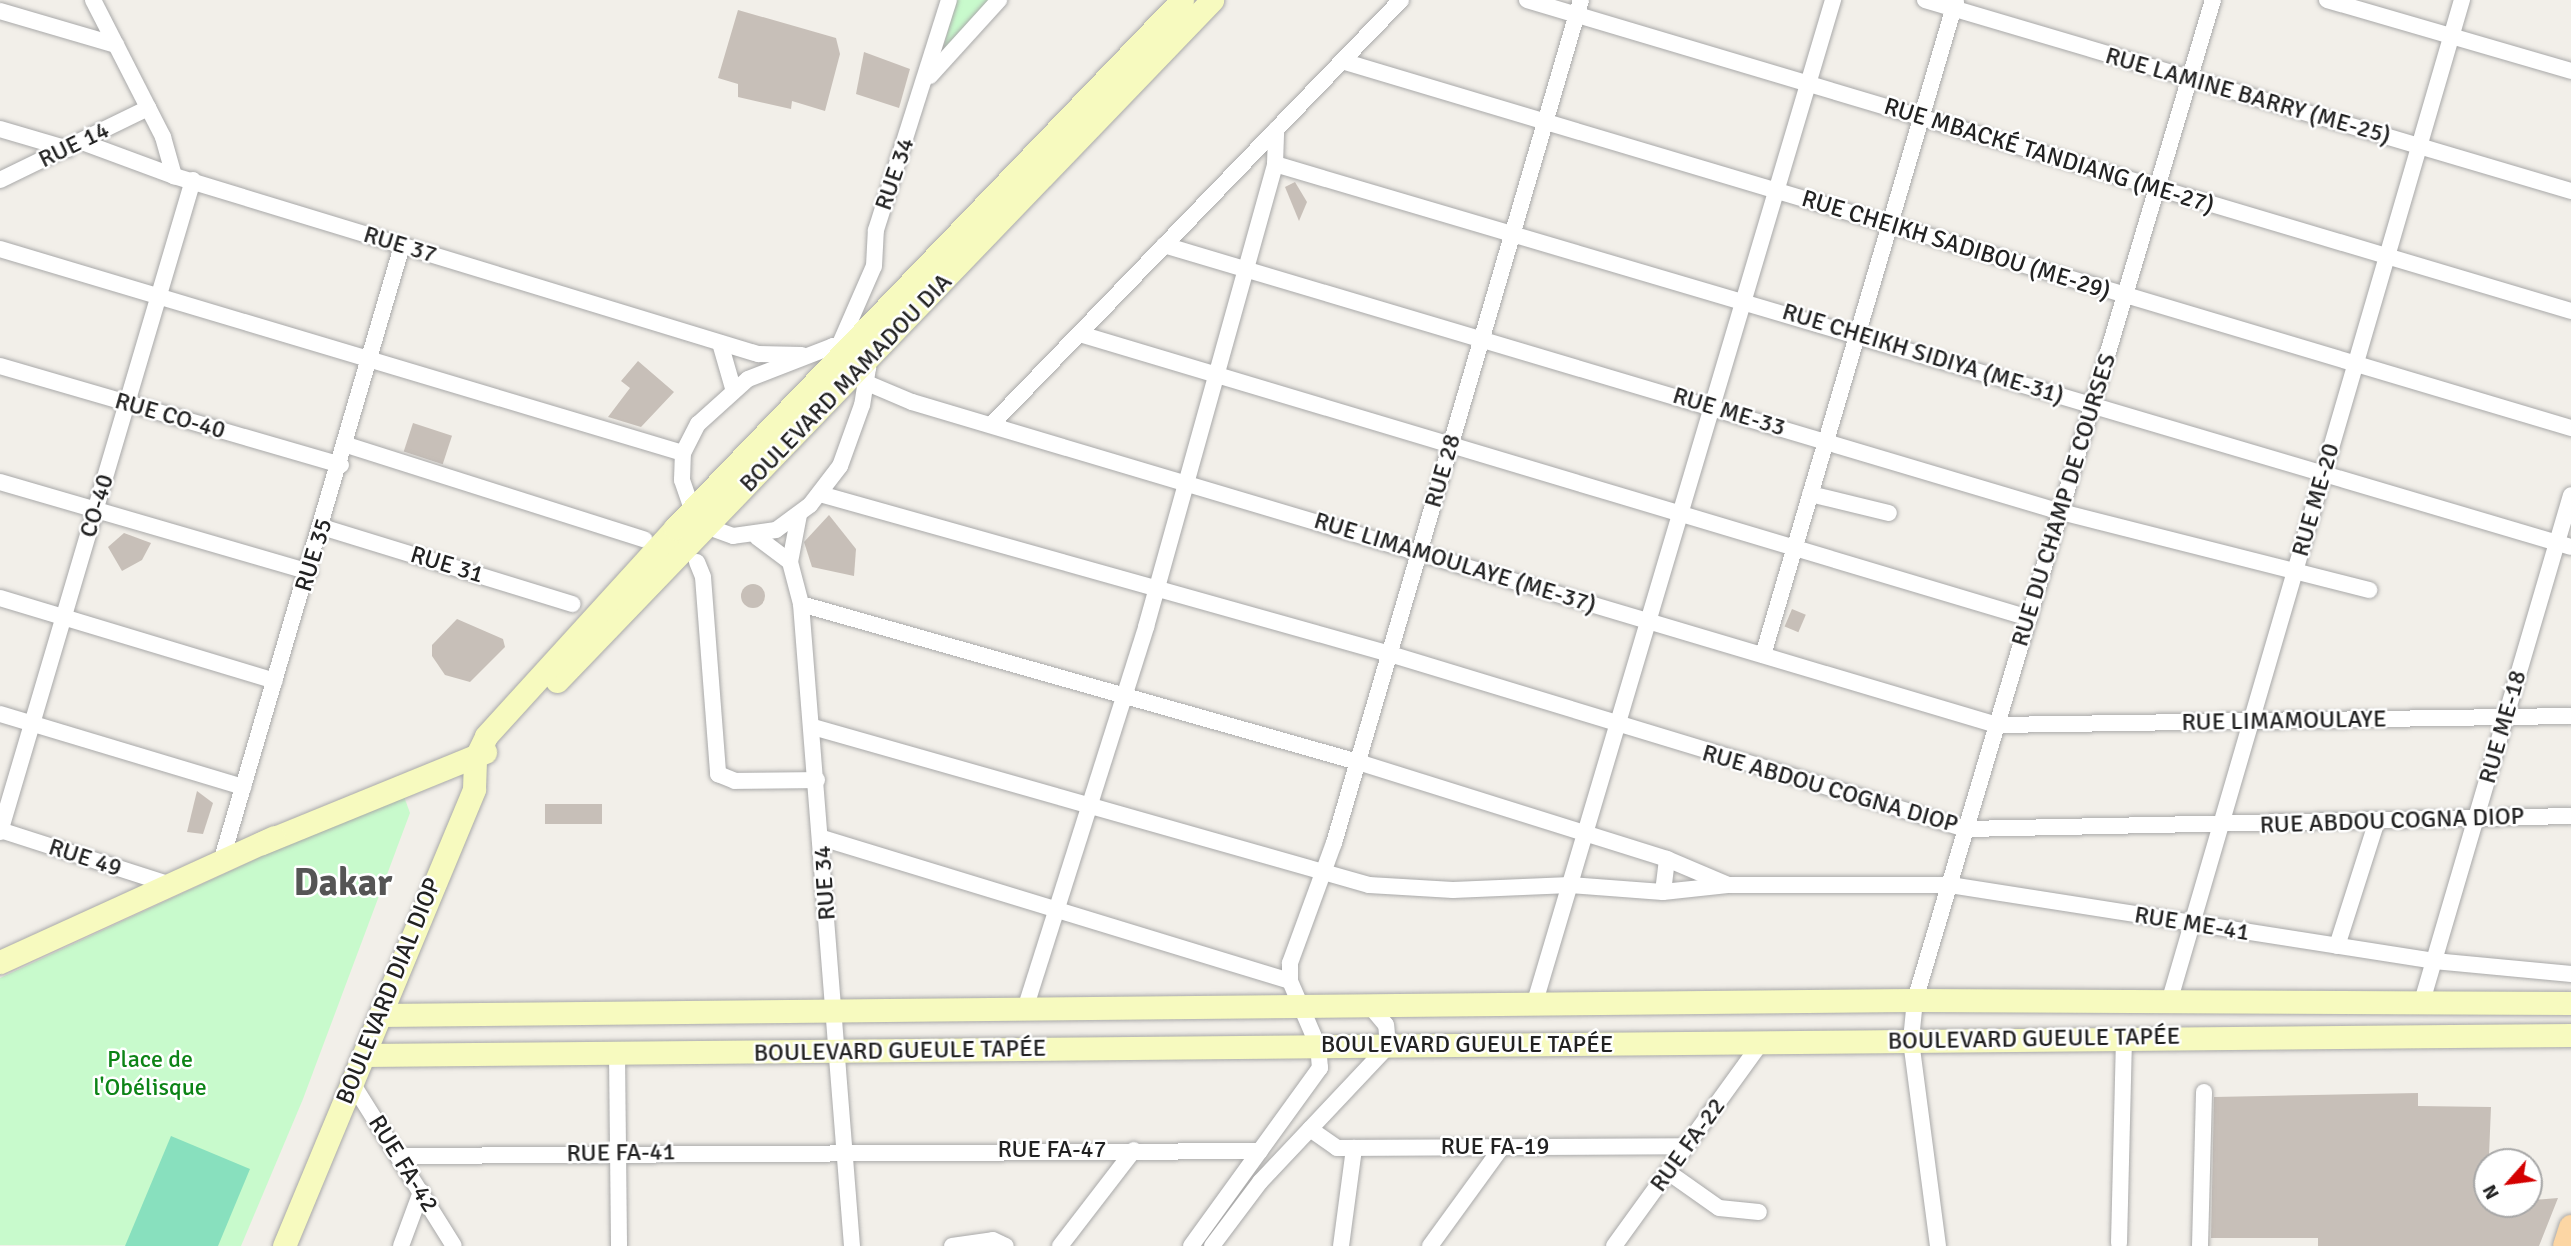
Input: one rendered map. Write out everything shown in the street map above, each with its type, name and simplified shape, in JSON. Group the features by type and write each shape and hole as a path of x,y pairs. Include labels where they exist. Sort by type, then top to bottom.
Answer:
{"main road":[{"path":"2565,1246 2571,1227"}],"street":[{"path":"93,0 148,108 174,176"},
{"name":"RUE 34","path":"800,515 820,494 852,439 856,359 874,266 876,230 928,78 950,0"},
{"path":"928,78 999,0"},
{"name":"BOULEVARD MAMADOU DIA","path":"856,359 1182,0"},
{"name":"BOULEVARD MAMADOU DIA","path":"486,736 1212,0"},
{"path":"992,424 1401,0"},
{"name":"RUE MBACKÉ TANDIANG (ME-27)","path":"1527,0 1579,7 1808,84 2571,312"},
{"path":"1534,1004 1833,0"},
{"name":"RUE LAMINE BARRY (ME-25)","path":"1925,0 1955,4 2190,78 2571,191"},
{"name":"RUE DU CHAMP DE COURSES","path":"1938,1246 1911,1040 1915,1000 2213,0"},
{"path":"2327,0 2571,71"},
{"name":"RUE ME-20","path":"2170,999 2462,0"},
{"path":"1763,655 1955,4"},
{"name":"RUE 28","path":"1290,981 1290,963 1323,873 1358,762 1579,7"},
{"path":"0,11 116,45"},
{"name":"RUE CHEIKH SADIBOU (ME-29)","path":"1342,61 2571,428"},
{"name":"RUE 14","path":"0,180 75,146 148,108"},
{"name":"RUE 37","path":"0,129 75,146 194,180 758,354 802,355"},
{"path":"1025,1009 1155,590 1275,164 1276,129"},
{"name":"RUE CHEIKH SIDIYA (ME-31)","path":"1275,164 2564,545"},
{"name":"CO-40","path":"0,831 194,180"},
{"name":"RUE 35","path":"221,862 347,445 402,246"},
{"name":"RUE ME-33","path":"1164,246 1246,268 2061,512 2369,590"},
{"path":"0,249 682,453"},
{"path":"1080,334 1450,447 2029,618"},
{"path":"720,343 733,388"},
{"path":"800,515 757,537 719,534 700,519 682,480 682,453 698,424 733,388 802,355 856,359"},
{"name":"RUE LIMAMOULAYE (ME-37)","path":"856,359 912,402 1997,725"},
{"name":"RUE CO-40","path":"0,366 341,465"},
{"path":"347,445 644,539"},
{"path":"0,482 309,572"},
{"name":"RUE ABDOU COGNA DIOP","path":"820,494 1390,654 1616,727 1966,830 2571,816"},
{"path":"1810,494 1889,513"},
{"name":"RUE ME-18","path":"2423,999 2506,717 2564,545 2571,495"},
{"path":"757,537 790,562 800,515"},
{"name":"BOULEVARD MAMADOU DIA","path":"475,759 700,519"},
{"name":"RUE 31","path":"322,527 572,604"},
{"path":"697,562 704,577 718,774 735,781 817,780"},
{"name":"RUE 34","path":"790,562 801,604 813,727 852,1246"},
{"path":"0,598 275,681"},
{"path":"801,604 1358,762 1667,859 1728,885"},
{"path":"0,714 243,787"},
{"name":"RUE LIMAMOULAYE","path":"1997,725 2571,716"},
{"name":"RUE ME-41","path":"813,727 1091,803 1323,873 1404,890 1570,884 1663,892 1728,885 1950,885 2434,961 2571,975"},
{"path":"0,962 262,843 486,736"},
{"name":"BOULEVARD DIAL DIOP","path":"284,1246 474,789 475,759 486,736"},
{"path":"262,843 428,775 475,759"},
{"path":"428,775 461,778 474,789"},
{"path":"2337,946 2377,821"},
{"name":"RUE 49","path":"0,831 171,885"},
{"path":"822,838 1290,981 1318,1046 1315,1077 1191,1246"},
{"path":"1663,892 1667,859"},
{"name":"BOULEVARD GUEULE TAPÉE","path":"380,1015 1915,1000 2423,999 2571,1003"},
{"path":"1212,1246 1260,1182 1388,1046 1386,1025 1369,1005"},
{"name":"BOULEVARD GUEULE TAPÉE","path":"364,1055 2571,1035"},
{"path":"2119,1243 2124,1037"},
{"name":"RUE FA-22","path":"1614,1246 1762,1043"},
{"path":"617,1053 619,1246"},
{"name":"RUE FA-42","path":"352,1083 454,1246"},
{"path":"2200,1246 2204,1092"},
{"name":"RUE FA-19","path":"1310,1129 1331,1147 1687,1146"},
{"path":"1430,1246 1502,1147"},
{"path":"1341,1246 1354,1148"},
{"name":"RUE FA-47","path":"844,1150 1260,1150"},
{"name":"RUE FA-41","path":"398,1156 844,1150"},
{"path":"1060,1246 1134,1150"},
{"path":"1668,1172 1719,1208 1759,1212"},
{"path":"401,1246 421,1192"},
{"path":"953,1246 993,1240 1006,1246"}],"green space":[{"path":"956,0 989,0 942,53"},
{"name":"Place de l'Obélisque","path":"402,791 410,813 303,1099 241,1246 0,1245 0,978"},
{"path":"171,1136 250,1169 218,1246 125,1246"}],"building":[{"path":"738,10 836,38 840,54 825,111 792,101 791,109 738,97 738,84 718,78"},
{"path":"864,52 910,69 899,108 856,94"},
{"path":"1295,182 1307,202 1299,221 1285,187"},
{"path":"638,361 674,392 641,427 608,417 630,388 621,381"},
{"path":"413,423 452,436 443,464 404,452"},
{"path":"829,515 856,549 854,576 812,567 804,542"},
{"path":"124,533 151,543 142,560 122,571 108,547"},
{"path":"753,584 764,591 765,596 758,607 753,608 742,601 741,596 748,585"},
{"path":"1792,609 1806,615 1798,632 1785,626"},
{"path":"457,619 503,639 505,647 470,682 445,675 432,656 432,645"},
{"path":"197,791 213,803 203,834 187,832"},
{"path":"545,804 602,804 602,824 545,824"},
{"path":"2418,1093 2418,1106 2491,1107 2489,1148 2473,1148 2473,1218 2543,1218 2543,1199 2558,1198 2539,1246 2318,1246 2318,1238 2211,1238 2214,1097"}],"district":[{"name":"Dakar","path":"343,883"}]}
